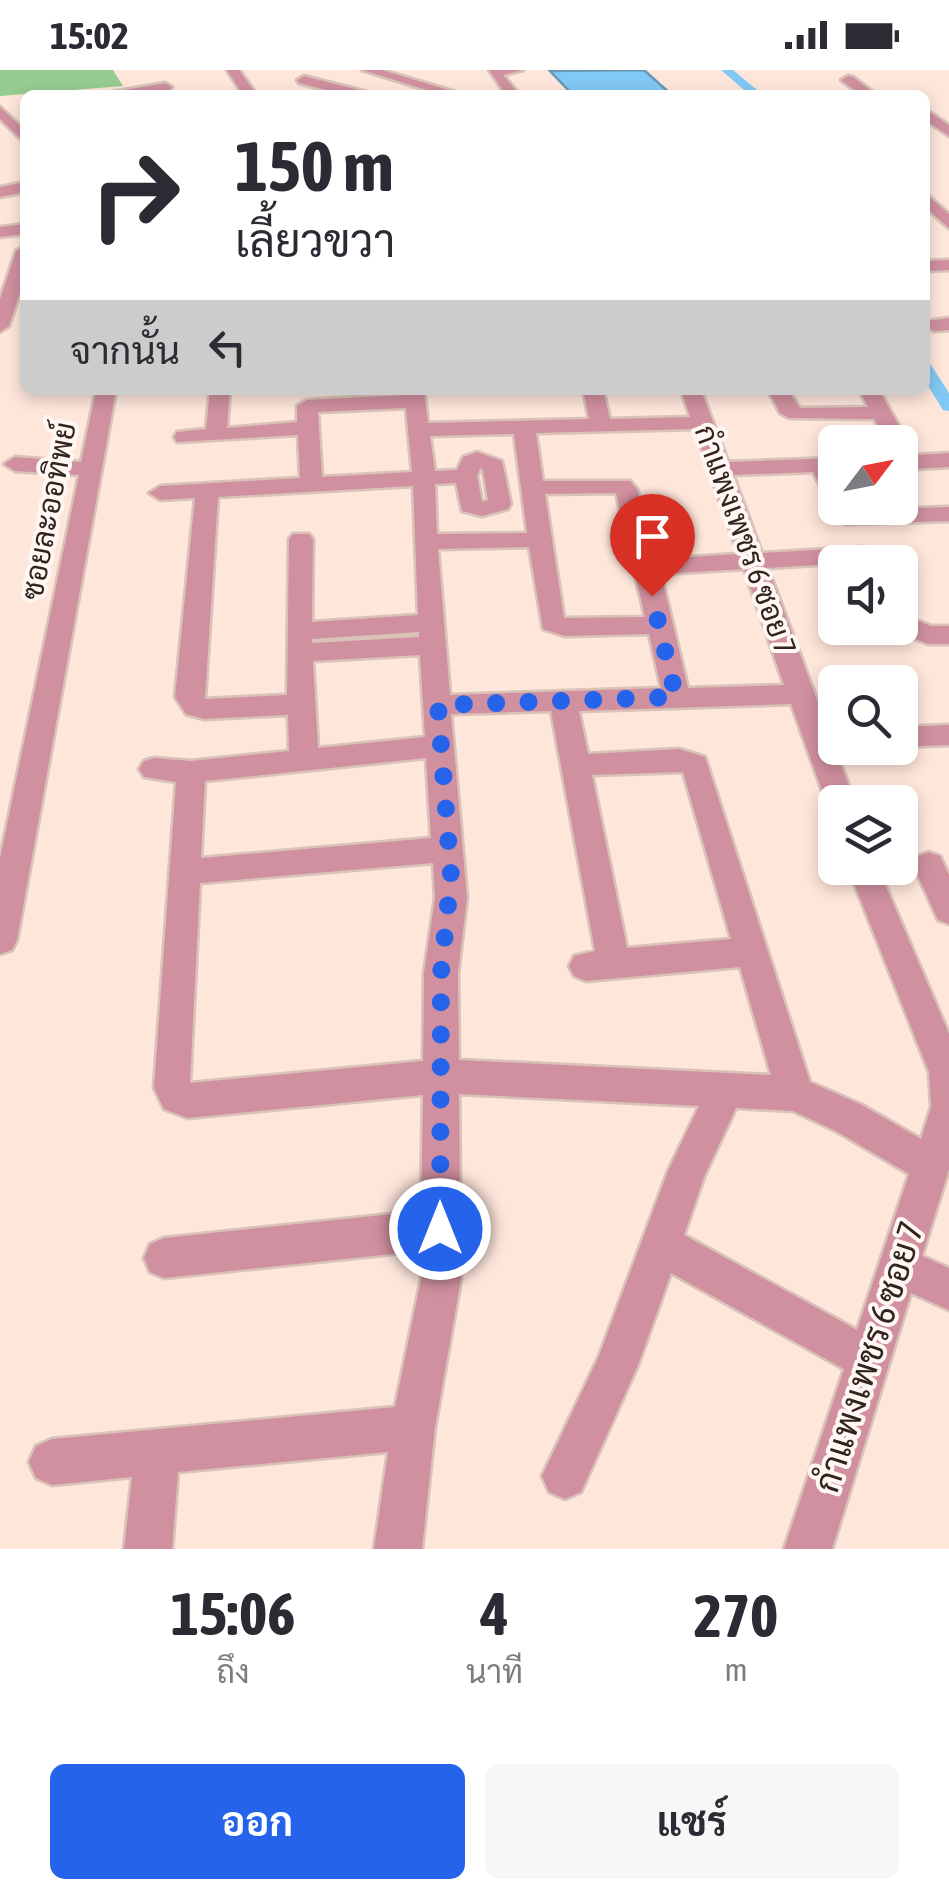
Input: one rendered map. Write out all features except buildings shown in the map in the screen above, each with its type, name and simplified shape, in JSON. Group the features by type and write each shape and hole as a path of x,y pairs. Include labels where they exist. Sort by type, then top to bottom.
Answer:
{"street":[{"path":"151,70 167,90"},
{"path":"368,70 440,90"},
{"path":"421,70 433,88"},
{"path":"509,90 494,72 517,70 527,82"},
{"path":"301,75 347,90"},
{"path":"848,80 863,90"},
{"path":"429,90 433,88"},
{"path":"2,108 20,132"},
{"path":"930,203 949,223"},
{"path":"0,326 20,275"},
{"name":"ซอยละออทิพย์","path":"1,933 105,395"},
{"path":"216,435 220,395"},
{"path":"594,395 601,425"},
{"name":"กำแพงเพชร 6 ซอย 7","path":"692,395 722,469 800,694 818,725"},
{"path":"780,395 786,409 796,414 881,412"},
{"path":"871,395 887,425"},
{"path":"184,437 216,435 307,408 416,407 524,426 702,422"},
{"path":"398,1549 413,1428 438,1298 441,973 451,898 450,849 438,746 424,476 416,407"},
{"path":"307,408 310,484"},
{"path":"524,426 552,624 566,628 658,624"},
{"path":"918,456 949,460"},
{"path":"16,464 90,470"},
{"path":"722,469 818,465"},
{"path":"160,492 466,476"},
{"path":"533,488 626,489 676,697"},
{"path":"208,491 189,697 196,707 204,709 301,704"},
{"path":"918,518 946,520"},
{"path":"301,539 299,642 304,760"},
{"path":"425,542 538,540"},
{"path":"647,567 818,560"},
{"path":"918,631 949,635"},
{"path":"299,642 432,634"},
{"path":"438,705 800,694"},
{"path":"563,700 576,765 600,965 751,952"},
{"path":"918,736 949,735"},
{"path":"154,769 190,772 438,746"},
{"path":"576,765 679,760 696,766 796,1094"},
{"path":"190,772 172,1088 177,1097 188,1101 439,1076 796,1094 849,1118 930,1166"},
{"path":"183,872 450,849"},
{"path":"926,865 949,910"},
{"name":"กำแพงเพชร 6 ซอย 7","path":"808,1549 949,1107 947,1072 879,885"},
{"path":"565,1476 617,1365 687,1171 725,1092"},
{"path":"164,1258 440,1229"},
{"path":"661,1244 868,1360"},
{"path":"899,1266 949,1290"},
{"path":"52,1462 413,1428"},
{"path":"148,1549 157,1450"}],"green space":[{"path":"0,70 113,70 123,86 20,90 20,94 0,96"}],"water":[{"path":"644,70 666,90 568,90 550,71"}],"waterway":[{"path":"726,70 751,90"},
{"path":"930,376 949,406"}],"route":[{"path":"440,1229 441,973 451,876 438,746 438,705 676,697 652,596"}]}
